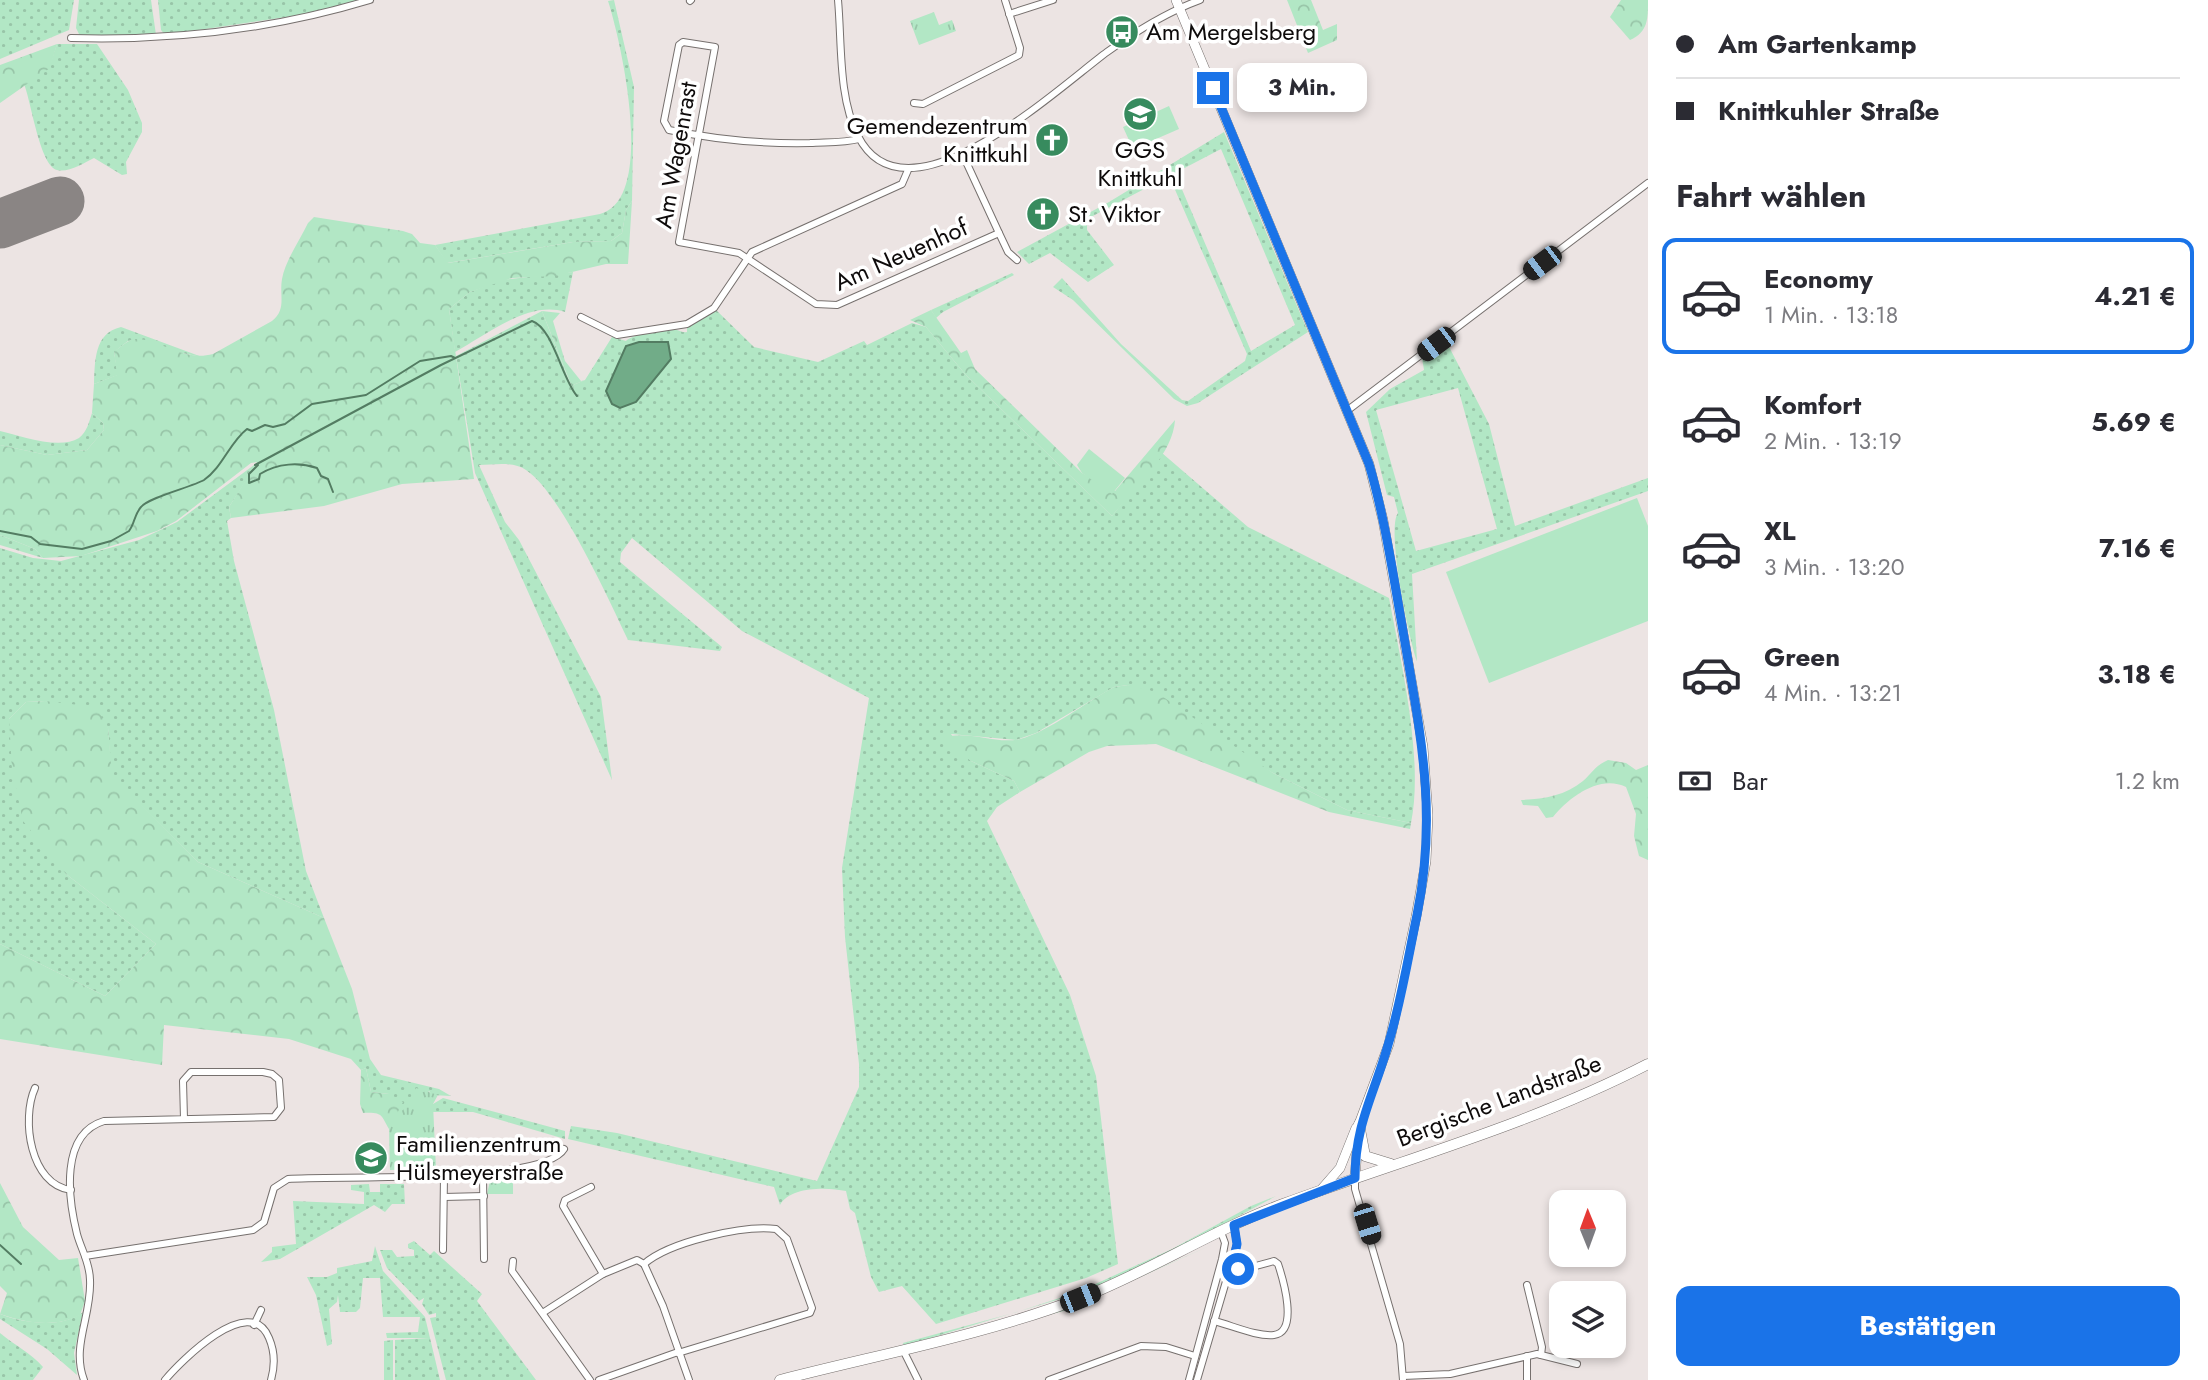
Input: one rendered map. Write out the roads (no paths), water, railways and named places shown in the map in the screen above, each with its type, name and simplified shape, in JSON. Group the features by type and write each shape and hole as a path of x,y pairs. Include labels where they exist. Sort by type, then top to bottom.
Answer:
{"main road":[{"name":"Bergische Landstraße","path":"805,1380 1060,1306 1105,1288 1234,1225 1391,1164 1565,1103 1648,1064"},
{"path":"1359,1124 1365,1156 1391,1164"},
{"name":"Bergische Landstraße","path":"780,1380 853,1364"}],"street":[{"path":"71,38 201,35 300,21 370,0"},
{"path":"838,0 847,99 859,139 878,160 908,170 926,168 995,135 1178,4 1200,0"},
{"path":"914,103 923,104 1019,55 1020,48 1005,0"},
{"path":"1009,14 1053,0"},
{"path":"1178,4 1369,464 1383,520 1423,747 1428,816 1422,886 1391,1034 1359,1124 1355,1178 1355,1189 1399,1344 1403,1378 1450,1377 1527,1356 1541,1355 1577,1364"},
{"name":"Am Wagenrast","path":"698,136 669,130 664,121 679,45 687,41 715,47 679,242 740,253 747,259"},
{"path":"698,136 759,144 859,139"},
{"name":"Am Neuenhof","path":"962,153 1008,252 1017,260"},
{"path":"581,317 617,335 687,324 714,308 752,252 902,184 908,170"},
{"path":"1348,410 1648,183"},
{"name":"Am Neuenhof","path":"747,259 816,304 830,306 999,233"},
{"path":"85,1380 79,1356 90,1300 90,1277 75,1222 71,1190 76,1143 89,1127 104,1121 274,1117 281,1108 279,1080 272,1073 251,1071 191,1072 183,1081 184,1119"},
{"path":"35,1088 30,1101 33,1151 52,1183 71,1190"},
{"path":"1319,1192 1340,1168 1352,1133 1359,1124"},
{"path":"85,1256 253,1230 264,1222 274,1188 288,1179 484,1175 556,1159 564,1149"},
{"path":"484,1175 484,1259"},
{"path":"443,1250 444,1176"},
{"path":"591,1187 565,1200 563,1206 603,1274"},
{"path":"444,1197 484,1196"},
{"path":"1197,1380 1233,1263 1237,1244 1234,1225"},
{"path":"544,1312 603,1274 633,1261 644,1264 662,1252 753,1229 776,1229 787,1239 813,1308 810,1313 678,1352 599,1380"},
{"path":"1189,1380 1222,1259 1225,1244 1221,1232"},
{"path":"513,1261 512,1271 544,1312 590,1380"},
{"path":"1206,1316 1272,1335 1283,1332 1287,1326 1286,1293 1278,1264 1274,1261 1241,1270 1233,1263"},
{"path":"644,1264 663,1306 689,1380"},
{"path":"1528,1285 1542,1347 1541,1355"},
{"path":"254,1325 261,1310"},
{"path":"165,1380 185,1357 227,1327 254,1325 269,1336 275,1362 271,1380"},
{"path":"1049,1380 1141,1346 1167,1347 1195,1356"},
{"path":"903,1350 919,1380"},
{"path":"1527,1356 1527,1380"}],"waterway":[{"path":"255,465 441,365 532,321 546,333 577,396"},
{"path":"0,531 31,537 40,544 82,549 111,541 129,531 139,510 146,503 204,480 247,429 252,431 265,425 273,427 285,424 312,404 366,395 420,361 451,356 455,358"},
{"path":"258,465 249,474 249,483 274,468 303,465 317,468 321,476 328,479 333,492"},
{"path":"0,1245 21,1264"}],"place":[{"name":"Am Mergelsberg","path":"1122,32"},
{"name":"GGS Knittkuhl","path":"1140,114"},
{"name":"Gemendezentrum Knittkuhl","path":"1052,140"},
{"name":"St. Viktor","path":"1043,214"},
{"name":"Familienzentrum Hülsmeyerstraße","path":"371,1158"}]}
